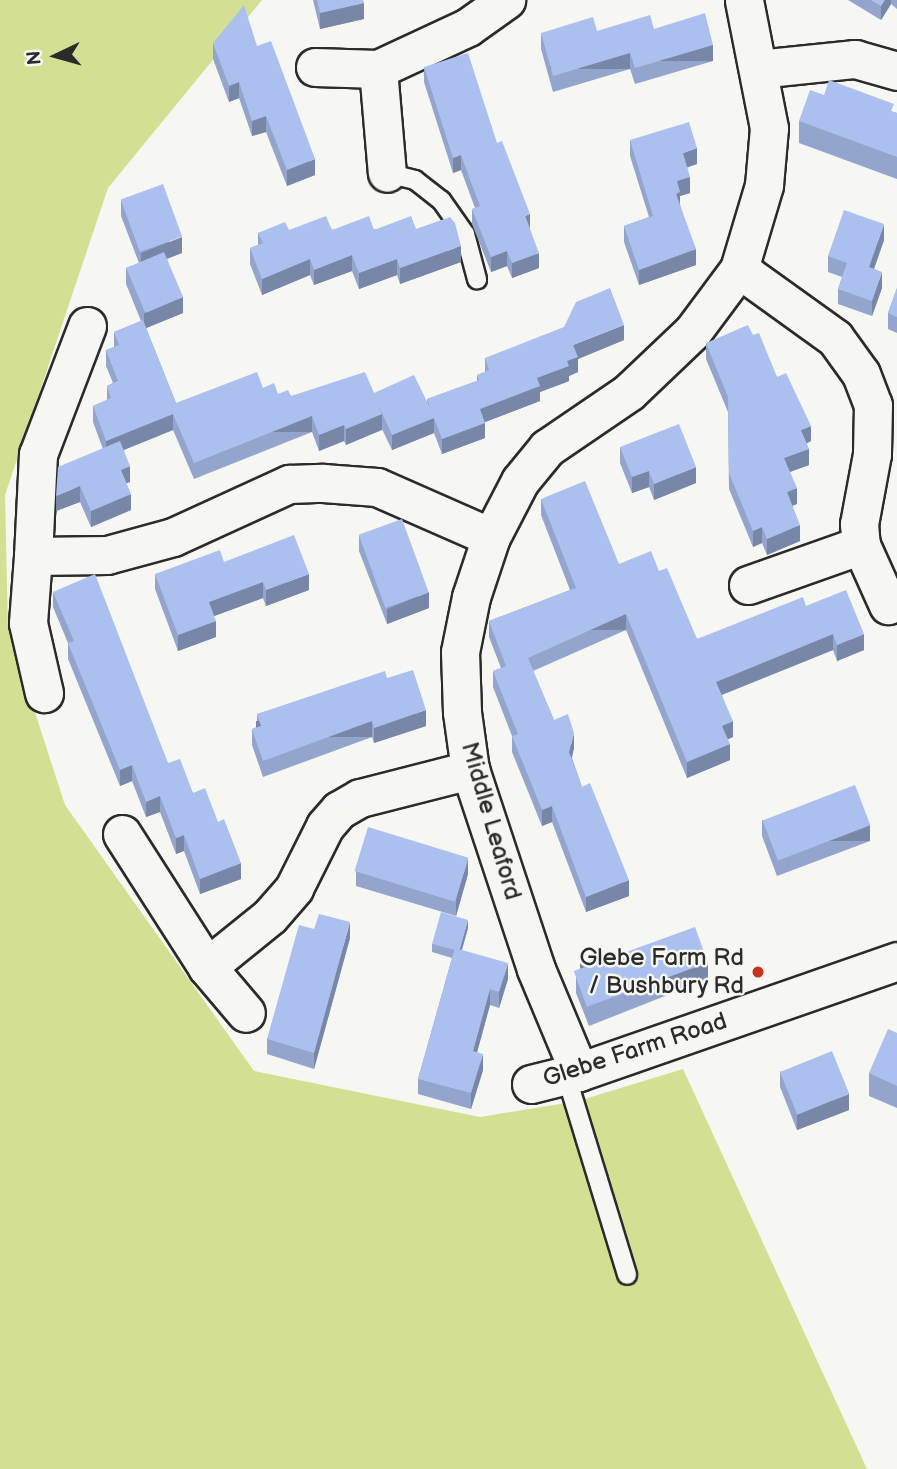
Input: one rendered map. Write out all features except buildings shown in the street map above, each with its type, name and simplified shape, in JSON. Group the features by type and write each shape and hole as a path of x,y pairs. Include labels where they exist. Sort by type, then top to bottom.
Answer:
{"street":[{"path":"315,67 378,69 468,27 506,0"},
{"name":"Middle Leaford","path":"559,1077 536,969 470,770 462,712 460,652 471,597 491,537 520,481 547,448 629,392 693,331 739,269 764,185 769,128 744,0"},
{"path":"758,68 855,59 897,71"},
{"path":"378,69 387,173"},
{"path":"739,269 835,338 885,403 859,524 861,545 888,605"},
{"path":"44,693 28,623 38,454 87,326"},
{"path":"33,556 107,555 173,537 289,484 323,483 377,487 491,537"},
{"path":"748,584 861,545"},
{"path":"207,967 270,916 294,888 325,826 339,810 360,798 470,770"},
{"path":"122,834 207,967 246,1013"},
{"name":"Glebe Farm Road","path":"559,1077 897,961"}],"lane":[{"path":"387,173 415,180 441,200 465,233 477,279"},
{"path":"559,1077 627,1275"}],"green space":[{"path":"0,0 262,0 108,188 5,495 8,629 65,805 254,1071 480,1117 578,1101 683,1069 867,1469 0,1469"}],"place":[{"name":"Glebe Farm Rd / Bushbury Rd","path":"758,972"}]}
